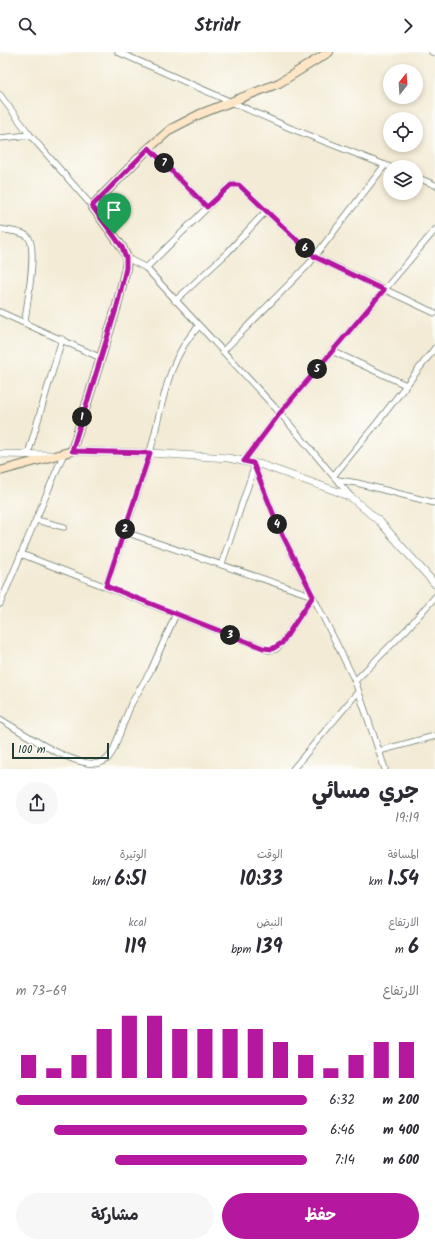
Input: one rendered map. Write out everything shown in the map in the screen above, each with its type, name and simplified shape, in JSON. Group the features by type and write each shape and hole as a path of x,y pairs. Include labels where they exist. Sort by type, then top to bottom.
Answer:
{"main road":[{"path":"0,471 52,455 72,451 102,358 124,279 126,258 114,234 92,206 149,148 182,122 279,83 329,52"}],"street":[{"path":"118,52 162,70 229,102 247,108 290,128 383,164"},
{"path":"0,96 30,135 92,206"},
{"path":"0,138 30,135"},
{"path":"149,148 207,207"},
{"path":"223,352 299,276 383,172"},
{"path":"423,180 435,185"},
{"path":"146,268 226,189 235,184 239,185 315,257 435,313"},
{"path":"176,301 227,253 266,211"},
{"path":"0,229 23,233 28,236 32,242 31,275 25,322"},
{"path":"244,461 280,413 435,230"},
{"path":"126,258 146,268 280,413 352,498 380,522 435,582"},
{"path":"0,312 102,358"},
{"path":"106,586 150,453 160,410 177,356 189,336 199,326"},
{"path":"28,454 62,339"},
{"path":"332,351 406,385"},
{"path":"334,475 377,424 434,351"},
{"path":"72,451 200,455 244,461 352,498"},
{"path":"0,604 64,453"},
{"path":"0,454 52,455"},
{"path":"222,563 254,465"},
{"path":"254,465 279,528 355,681 384,769"},
{"path":"338,480 357,483 435,503"},
{"path":"36,520 64,527"},
{"path":"125,532 222,563 313,596"},
{"path":"21,554 263,648 272,649 282,643 313,596"},
{"path":"355,681 407,629 435,597"},
{"path":"0,719 64,757 91,764 102,763 110,757 113,751 131,704 151,670 176,614"},
{"path":"293,769 358,692"},
{"path":"378,751 435,736"},
{"path":"91,764 96,769"}],"route":[{"path":"149,148 207,207 231,185 239,185 315,257 384,290 280,413 244,461 253,463 279,528 313,596 282,643 276,648 269,650 263,648 106,586 150,453 72,451 102,358 124,279 126,258 122,247 114,234 92,206 149,148"}]}
